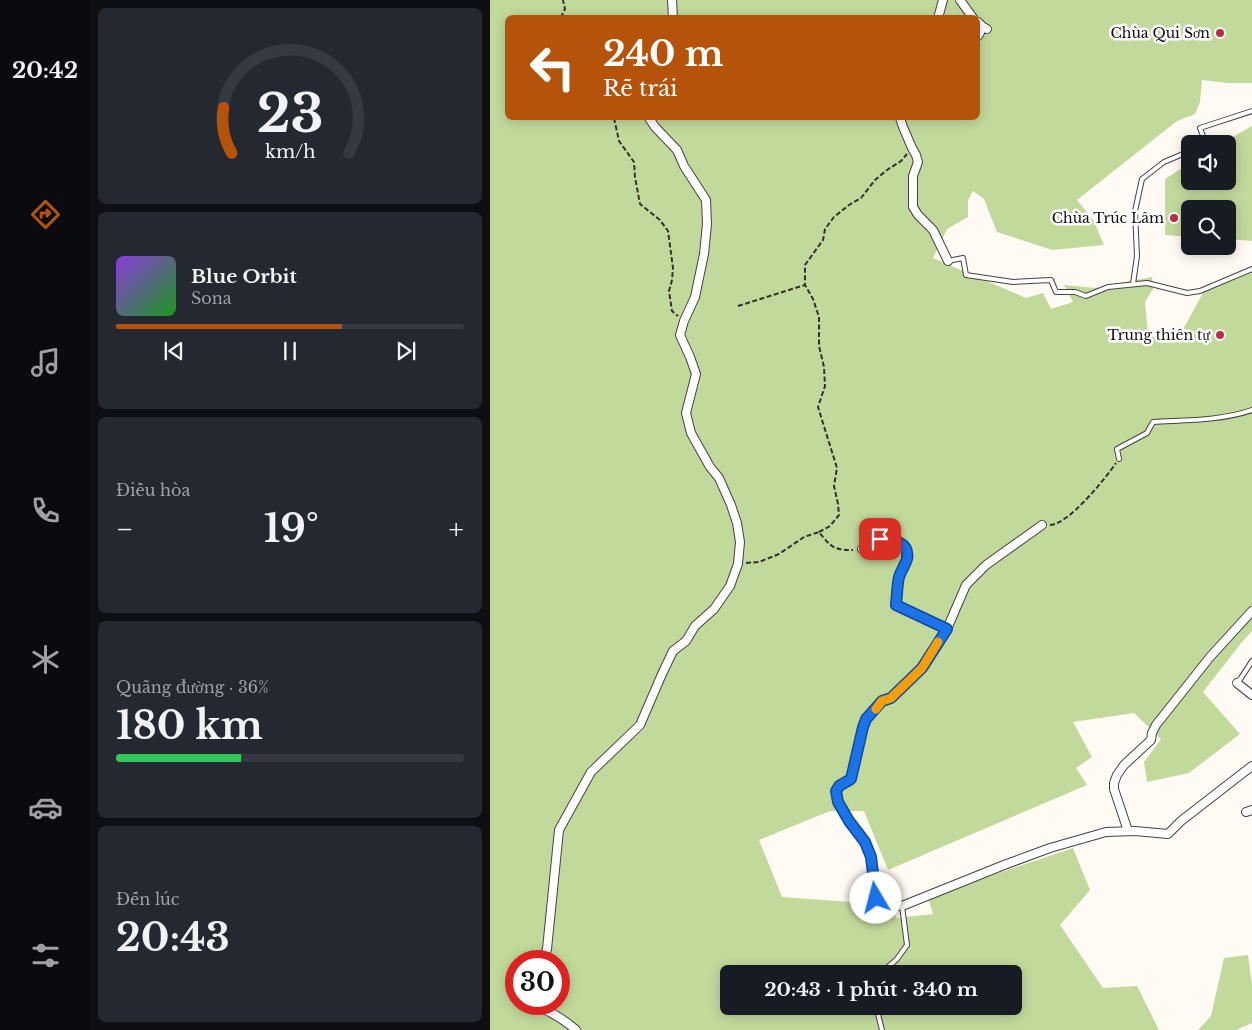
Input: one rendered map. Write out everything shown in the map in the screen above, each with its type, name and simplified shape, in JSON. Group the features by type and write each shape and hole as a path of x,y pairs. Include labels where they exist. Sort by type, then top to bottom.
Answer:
{"street":[{"path":"672,0 673,15"},
{"path":"939,15 943,0"},
{"path":"960,0 971,15"},
{"path":"547,950 559,830 591,772 640,725 673,650 686,641 695,626 714,610 730,586 738,564 740,542 737,523 731,505 719,478 710,467 691,433 686,413 696,374 680,335 695,297 704,254 707,224 706,200 684,166 677,150 650,120"},
{"path":"901,120 918,162 913,176 913,207 933,230 948,261"},
{"path":"1042,525 986,566 966,585 947,629 922,668 891,698 882,701 866,719 851,779 839,786 836,791 838,802 849,821 865,842 871,857 876,898 881,902 902,906 1050,848 1106,832 1128,831 1168,834 1181,820 1252,766"},
{"path":"862,550 870,547 880,539 897,541 903,545 907,552 899,578 896,605 947,629"},
{"path":"1128,831 1114,790 1117,775 1124,765 1151,740 1156,725 1210,657 1252,611"},
{"path":"1237,683 1252,695"},
{"path":"556,1015 565,1020 576,1030"}],"lane":[{"path":"1203,135 1200,128 1252,111"},
{"path":"1133,284 1137,256 1135,211 1142,179 1164,162 1181,155"},
{"path":"948,261 963,258 966,275 1013,282 1051,280 1056,292 1075,292 1086,296 1108,287 1147,283 1194,292 1252,269"},
{"path":"1119,459 1117,449 1147,433 1153,422 1212,418 1252,410"},
{"path":"1237,683 1252,661"},
{"path":"890,965 907,946 902,906"},
{"path":"878,1015 882,1030"}],"path":[{"path":"562,15 565,9 563,0"},
{"path":"614,120 619,141 634,162 640,204 660,220 668,231 673,268 672,280 668,291 672,311 684,321"},
{"path":"738,564 759,562 779,554 804,537 830,526 839,515 834,486 837,468 818,407 825,386 824,368 819,346 818,316 813,298 805,285 805,264 823,240 826,229 834,216 861,198 875,180 901,161 912,148"},
{"path":"738,306 805,285"},
{"path":"1042,525 1054,524 1076,510 1094,491 1119,459"},
{"path":"819,532 835,549 862,550"}],"green space":[{"path":"490,0 1252,0 1252,83 1202,80 1200,102 1195,114 1177,121 1077,200 1094,221 1104,245 1052,250 997,232 984,199 973,191 968,200 968,217 947,229 933,258 1026,298 1043,293 1051,309 1073,302 1064,285 1095,288 1152,277 1153,289 1145,302 1148,334 1159,340 1181,333 1204,291 1252,266 1252,631 1203,692 1240,734 1189,773 1147,782 1144,762 1161,739 1134,713 1073,722 1092,757 1076,768 1087,785 888,870 864,811 830,811 759,840 782,897 892,905 896,918 933,914 928,897 1073,848 1090,890 1060,925 1103,988 1137,986 1159,1030 490,1030"},
{"path":"1252,126 1252,241 1236,240 1236,200 1181,200 1181,236 1165,235 1165,179 1181,169 1181,190 1236,190 1236,135"},
{"path":"1248,955 1252,985 1252,1023 1236,1030 1198,1030 1211,1016 1224,958"}],"slow traffic":[{"path":"876,709 882,701 891,698 922,668 938,642"}],"place":[{"name":"Chùa Qui Sơn","path":"1220,33"},
{"name":"Chùa Trúc Lâm","path":"1174,218"},
{"name":"Trung thiên tự","path":"1220,335"}],"route":[{"path":"876,898 871,857 865,842 849,821 838,802 836,791 839,786 851,779 866,719 882,701 891,698 922,668 947,629 896,605 899,578 907,552 903,545 897,541 880,539"}]}
